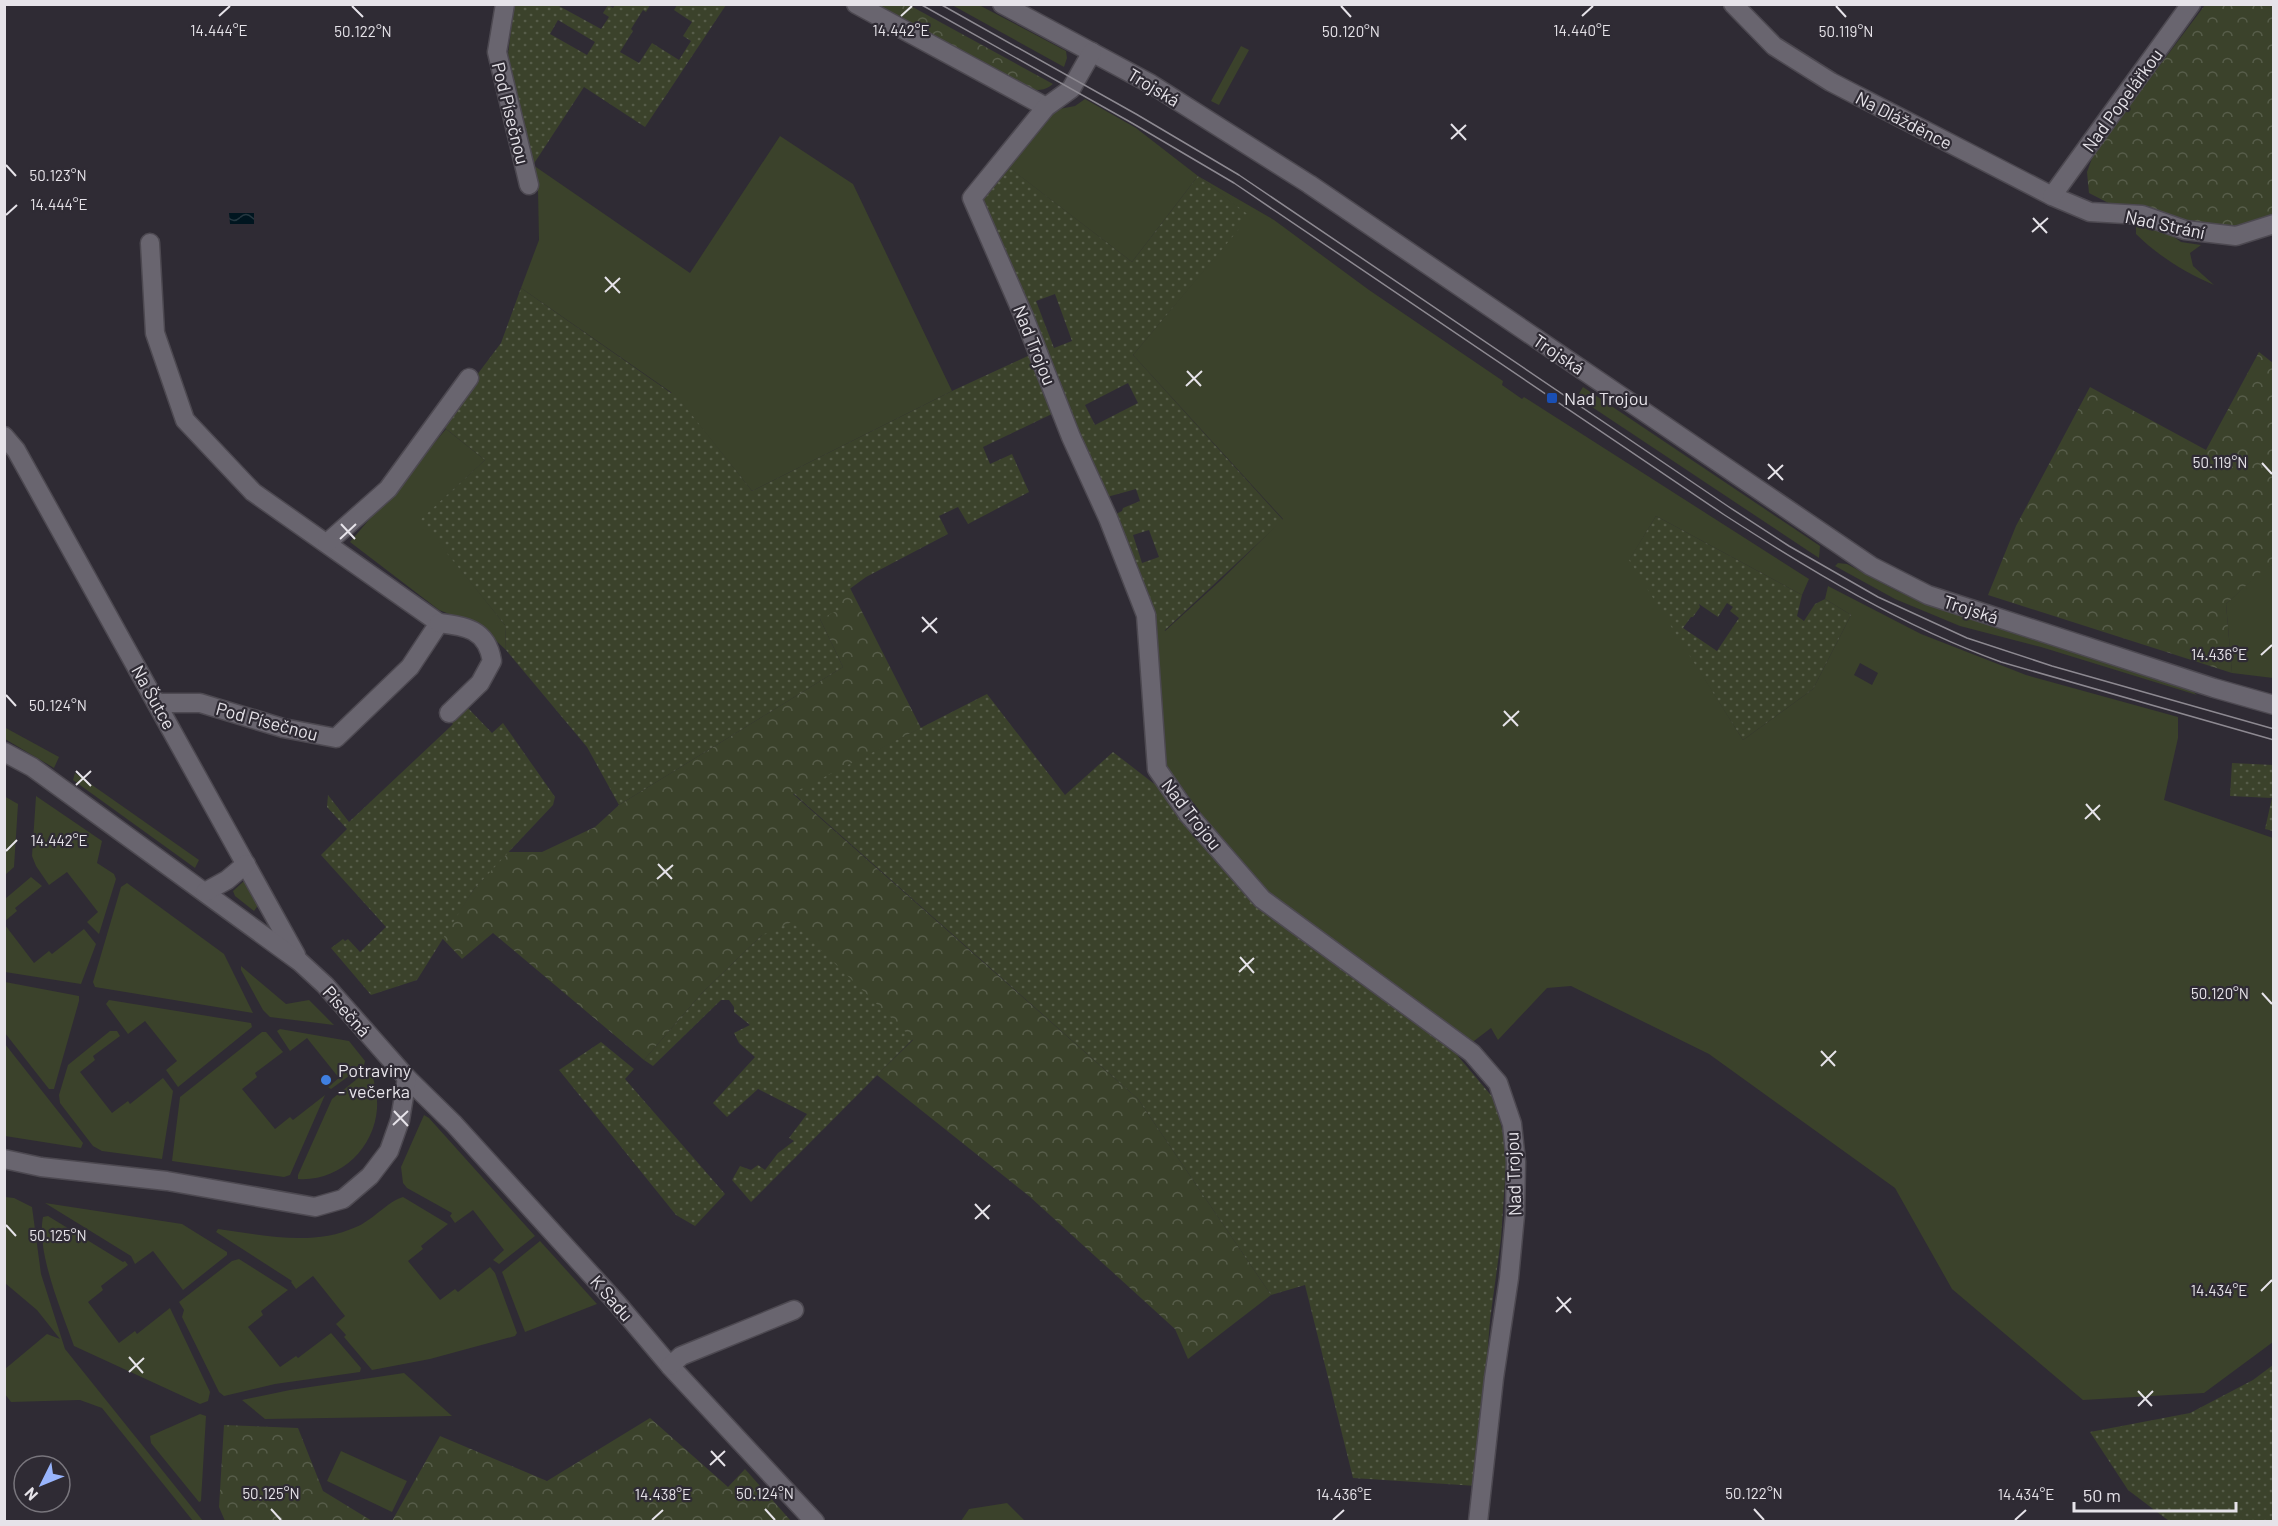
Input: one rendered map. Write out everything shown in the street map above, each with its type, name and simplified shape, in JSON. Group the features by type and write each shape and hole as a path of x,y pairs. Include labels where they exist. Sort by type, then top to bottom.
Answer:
{"street":[{"name":"Pod Písečnou","path":"505,4 497,52 529,185"},
{"path":"856,4 1046,107"},
{"name":"Trojská","path":"1002,4 1151,84 1309,184 1871,566 1928,595 2214,688 2274,705"},
{"name":"Na Dlážděnce","path":"1733,4 1774,46 1831,82 2052,196 2090,212"},
{"name":"Nad Popelářkou","path":"2052,196 2191,4"},
{"name":"Nad Trojou","path":"1092,52 1071,89 1046,107 972,198 1024,317 1071,437 1108,518 1146,615 1156,769 1188,814 1262,899 1472,1053 1498,1083 1512,1124 1516,1162 1515,1215 1478,1521"},
{"name":"Nad Strání","path":"2090,212 2142,215 2185,230 2236,236 2274,224"},
{"path":"150,243 155,333 184,420 253,492 439,623 466,626 486,641 492,661 480,683 449,713"},
{"path":"327,543 388,489 469,378"},
{"name":"Na Šutce","path":"4,435 16,450 300,962"},
{"name":"Pod Písečnou","path":"158,703 200,703 283,728 336,738 410,667 439,623"},
{"name":"Písečná","path":"4,752 32,767 300,962 325,985 407,1078"},
{"path":"205,892 227,880 246,864"},
{"path":"4,1159 41,1167 167,1181 315,1207 343,1199 370,1176 389,1151 400,1120 407,1078"},
{"name":"K Sadu","path":"407,1078 501,1175 616,1302 670,1366 814,1521"},
{"path":"670,1366 681,1356 794,1310"}],"green space":[{"path":"514,5 560,5 601,29 609,17 603,13 608,5 613,8 615,5 650,5 646,12 643,10 620,52 639,63 652,43 679,60 691,41 683,36 692,22 674,10 677,5 726,5 645,127 584,87 533,165 508,55","holes":["558,20 595,42 587,55 550,34"]},
{"path":"867,5 909,5 1053,84 1041,90 1027,88"},
{"path":"952,5 979,5 1066,51 1067,58 1064,67"},
{"path":"2205,5 2273,5 2273,216 2233,229 2126,212 2089,193 2087,172 2094,153"},
{"path":"1241,46 1249,50 1219,105 1211,101"},
{"path":"1085,99 1136,128 1198,176 1132,262 1007,166 1054,110 1075,106"},
{"path":"780,136 853,184 952,391 752,491 673,392 521,288 539,240 538,190 533,165 690,273"},
{"path":"1006,165 1132,262 1198,176 1250,216 1133,355 1283,520 1164,631 1114,515 1123,508 1140,501 1136,489 1107,497 1081,445 980,201","holes":["1055,294 1072,341 1054,348 1036,301","1128,383 1138,403 1095,425 1085,405","1149,530 1159,557 1142,563 1133,535"]},
{"path":"1198,176 1274,220 1369,290 1503,381 1502,385 1522,399 1524,397 1809,579 1802,595 1656,516 1630,559 1743,740 1813,689 1851,615 1825,599 1828,586 1921,634 2026,675 2178,717 2178,738 2164,800 2273,838 2273,1342 2204,1393 2083,1400 1952,1289 1895,1188 1709,1054 1571,986 1547,988 1498,1040 1491,1028 1470,1044 1267,895 1225,846 1167,767 1150,603 1165,631 1283,519 1133,355 1249,216","holes":["1860,663 1878,673 1872,685 1854,675"]},
{"path":"2140,224 2170,234 2181,242 2201,245 2190,253 2193,266 2214,285 2193,275 2154,250 2136,234 2136,227"},
{"path":"521,288 671,393 673,391 752,491 952,391 1032,354 1056,412 983,447 990,464 1012,454 1029,492 968,524 958,507 939,516 948,534 866,577 836,599 839,610 820,619 843,667 619,805 587,747 506,650 505,625 420,520 485,460 440,424 501,343"},
{"path":"2259,352 2273,363 2273,565 2264,569 2226,604 2232,673 1988,595 2016,526 2090,387 2206,450"},
{"path":"1583,387 1820,546 1819,558 1577,397"},
{"path":"446,429 485,460 421,520 505,625 506,650 480,626 439,610 350,542"},
{"path":"1656,516 1802,595 1797,616 1804,621 1815,604 1825,599 1851,615 1813,689 1743,740 1629,560","holes":["1727,603 1733,607 1730,611 1739,618 1717,651 1683,628 1700,607 1699,604 1718,617"]},
{"path":"1838,563 1847,564 1897,591 1952,613 2191,690 2197,695 2041,647 1960,626 1895,599 1835,566"},
{"path":"2273,565 2273,678 2232,673 2226,604 2264,568"},
{"path":"850,588 921,728 793,794 1138,1099 1271,1295 1188,1359 1175,1329 1029,1196 877,1075 913,1040 762,935 702,993 644,1060 493,933 462,959 442,938 474,889 507,852 542,852 595,827 619,805 843,667 820,619 835,599"},
{"path":"987,694 1065,795 1113,752 1166,793 1259,908 1452,1049 1495,1100 1507,1150 1501,1239 1490,1320 1477,1486 1353,1478 1305,1285 1271,1295 1138,1099 793,793"},
{"path":"465,705 492,733 503,723 555,797 553,805 474,889 417,980 371,995 331,948 343,939 345,941 348,939 360,952 386,927 321,855 347,829 327,807 328,795 349,822 453,724 451,722"},
{"path":"4,727 59,757 54,768 5,739"},
{"path":"2232,763 2273,765 2273,831 2265,829 2272,798 2230,796"},
{"path":"75,773 199,860 195,868 73,780"},
{"path":"4,796 18,804 14,867 5,875"},
{"path":"36,796 102,841 97,863 114,874 116,879 99,934 87,922 98,912 67,872 49,885 36,866 32,856"},
{"path":"31,877 42,886 15,908 17,911 5,921 5,899"},
{"path":"244,881 248,882 259,904 254,911 235,896 233,891"},
{"path":"127,883 224,954 253,1013 95,987 93,982 121,887"},
{"path":"792,922 913,1039 751,1202 732,1180 740,1166 751,1170 758,1165 765,1170 778,1153 794,1141 789,1138 807,1114 758,1089 727,1117 713,1103 755,1057 739,1043 734,1033 750,1025 734,1012 734,1007 729,1000 721,1000 653,1066 644,1060 702,993 762,935"},
{"path":"5,925 34,963 49,951 52,954 84,929 96,944 81,984 5,972"},
{"path":"241,966 286,1004 309,1000 334,1025 270,1017 263,1010"},
{"path":"5,982 79,996 54,1089 49,1089 5,1033"},
{"path":"109,1000 251,1023 252,1027 178,1087 166,1070 177,1061 145,1021 128,1034 106,1004"},
{"path":"280,1029 349,1041 365,1061 364,1065 331,1089 328,1087 339,1078 307,1038 290,1051 277,1031"},
{"path":"110,1031 117,1031 120,1036 93,1056 95,1060 80,1072 112,1113 128,1101 130,1104 163,1078 173,1091 162,1159 102,1151 93,1146 60,1103 59,1095 68,1065"},
{"path":"262,1032 266,1032 283,1052 255,1073 257,1077 242,1089 275,1129 290,1117 293,1120 325,1095 290,1175 284,1177 172,1161 180,1097"},
{"path":"601,1042 634,1069 625,1079 725,1194 695,1226 676,1215 559,1070"},
{"path":"5,1044 83,1143 81,1148 5,1136"},
{"path":"367,1071 371,1072 373,1077 377,1109 369,1137 361,1150 340,1169 327,1175 298,1179 332,1099"},
{"path":"424,1115 535,1236 499,1264 493,1260 504,1250 473,1210 455,1223 450,1216 452,1213 407,1188 403,1183 401,1167"},
{"path":"5,1197 14,1198 32,1207 41,1274 65,1349 203,1521 193,1521 102,1408 80,1400 11,1402 5,1394 5,1369 47,1334 60,1339 37,1310 5,1283"},
{"path":"403,1197 448,1224 421,1246 423,1249 408,1261 440,1300 455,1289 458,1292 490,1267 495,1273 517,1333 515,1336 430,1359 372,1370 344,1337 346,1335 336,1324 345,1316 313,1276 296,1289 292,1281 216,1232 218,1229 288,1238 322,1237 356,1227"},
{"path":"45,1203 182,1224 227,1252 227,1255 183,1290 153,1251 135,1264 131,1256"},
{"path":"48,1216 123,1262 125,1261 128,1265 101,1286 103,1290 88,1302 119,1343 135,1331 137,1334 170,1308 210,1392 208,1401 200,1404 74,1346 57,1299 43,1247 43,1217"},
{"path":"540,1241 597,1304 525,1332 502,1272"},
{"path":"239,1259 288,1290 261,1311 263,1315 248,1327 280,1367 296,1356 298,1358 331,1333 361,1368 360,1372 275,1384 224,1396 219,1392 182,1317 184,1310 179,1302 232,1261"},
{"path":"2273,1365 2273,1521 2169,1521 2128,1490 2090,1432 2190,1413 2253,1380"},
{"path":"404,1373 452,1416 265,1419 242,1400 290,1390"},
{"path":"200,1414 206,1416 201,1501 199,1502 151,1443 150,1436"},
{"path":"650,1418 728,1487 745,1469 791,1521 392,1521 440,1436 547,1481"},
{"path":"224,1425 298,1428 323,1491 372,1521 225,1521 219,1507"},
{"path":"341,1451 407,1481 392,1512 327,1481"},
{"path":"1007,1503 1025,1521 961,1521 969,1509"}],"water":[{"path":"229,213 254,213 254,224 230,224"}],"tram line":[{"path":"920,4 1234,183 1723,514 1858,596 1928,632 2001,662 2274,740"},
{"path":"940,4 1136,114 1239,175 1729,507 1789,546 1878,597 1967,638 2052,666 2274,729"}],"place":[{"name":"Nad Trojou","path":"1552,398"},
{"name":"Potraviny - večerka","path":"326,1080"}]}
